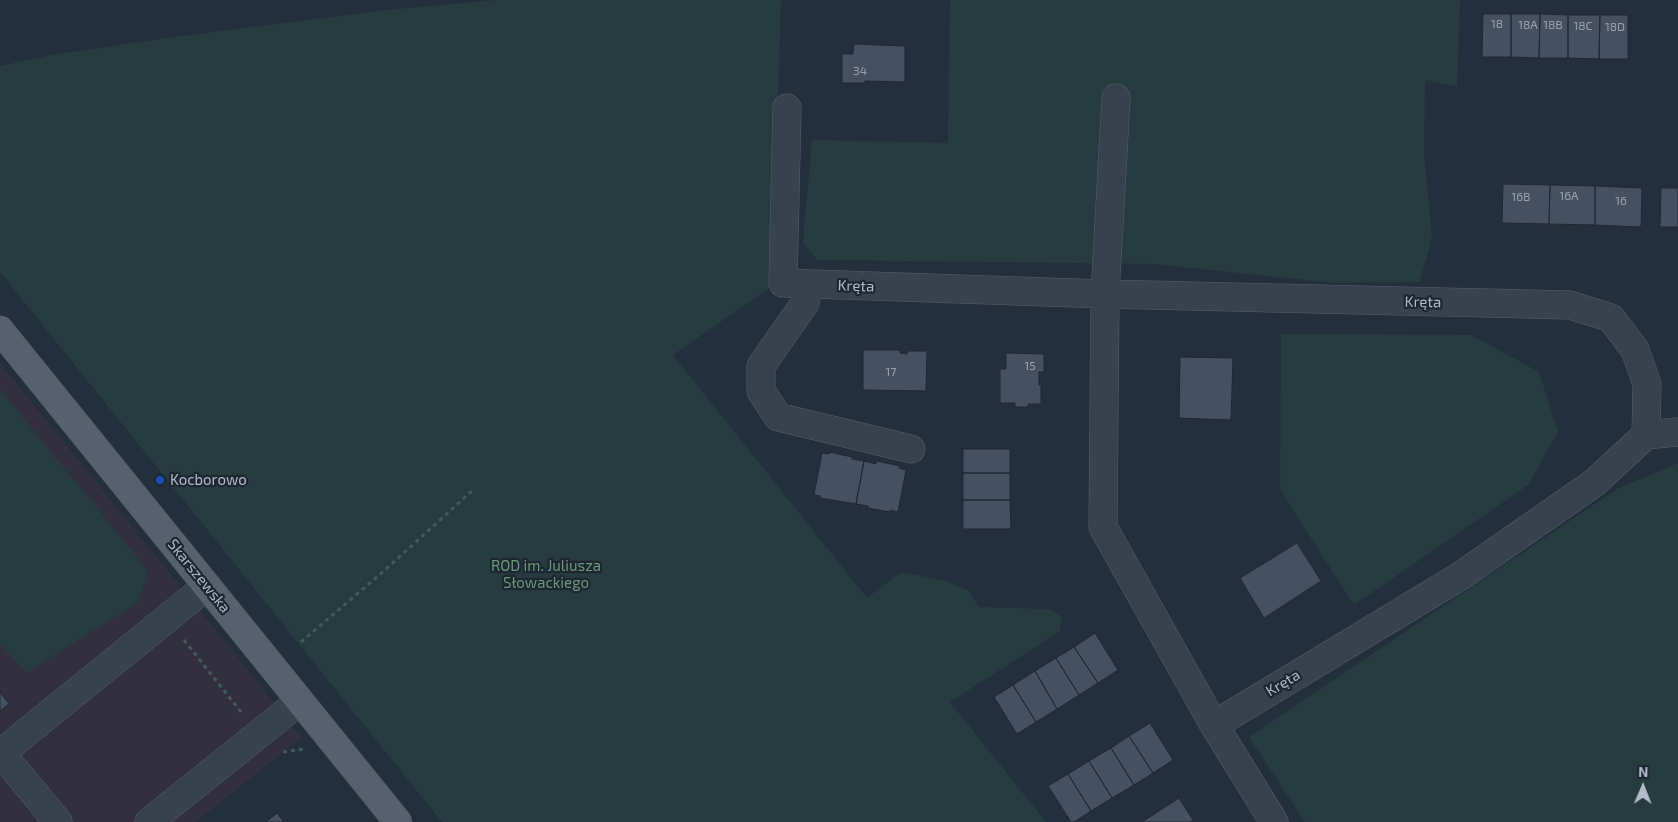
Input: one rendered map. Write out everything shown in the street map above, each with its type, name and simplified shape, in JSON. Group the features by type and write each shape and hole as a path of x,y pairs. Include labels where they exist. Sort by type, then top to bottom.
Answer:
{"main road":[{"name":"Skarszewska","path":"0,330 398,822"}],"street":[{"path":"1116,98 1105,294 1103,527 1214,725 1274,822"},
{"name":"Kręta","path":"787,108 783,283 1105,294 1570,305 1610,318 1635,350 1647,384 1646,435 1594,483 1459,577 1214,725"},
{"path":"809,284 805,303 761,366 761,391 778,417 911,450"},
{"path":"1646,435 1678,432"},
{"path":"58,822 2,753 207,586"},
{"path":"149,822 300,701"}],"path":[{"path":"300,642 385,570 473,490"},
{"path":"167,619 274,752 305,749"}],"shaded area":[{"path":"0,363 302,737 196,822 0,822"}],"green space":[{"name":"ROD im. Juliusza Słowackiego","path":"497,0 781,0 772,286 673,355 867,598 901,572 946,581 969,591 979,607 1050,609 1062,617 1059,632 950,702 1046,822 442,822 0,272 0,66 51,55 167,38 387,10"},
{"path":"950,0 1460,0 1457,86 1425,80 1424,155 1432,237 1420,282 1334,283 1154,264 817,260 803,242 812,140 948,143"},
{"path":"1281,334 1471,335 1539,372 1558,432 1528,485 1354,605 1280,488"},
{"path":"0,389 148,571 138,602 27,673 0,644"},
{"path":"1678,463 1678,822 1305,822 1249,737 1617,489"}],"building":[{"path":"1483,14 1511,14 1511,57 1482,57"},
{"path":"1511,14 1540,14 1539,58 1511,57"},
{"path":"1540,14 1568,15 1568,58 1539,58"},
{"path":"1568,15 1600,15 1599,59 1568,58"},
{"path":"1600,15 1628,15 1628,59 1599,59"},
{"path":"854,44 905,46 905,82 865,81 865,83 842,83 842,54 853,54"},
{"path":"1503,184 1550,185 1549,224 1502,223"},
{"path":"1550,185 1595,186 1595,225 1549,224"},
{"path":"1595,186 1642,188 1641,227 1595,225"},
{"path":"1661,188 1678,188 1678,227 1660,227"},
{"path":"863,350 900,350 900,353 907,354 908,351 927,351 926,391 863,390"},
{"path":"1006,353 1044,354 1044,372 1039,372 1041,404 1015,407 1015,403 1000,403 1000,369 1006,369"},
{"path":"1180,357 1233,358 1231,420 1179,418"},
{"path":"963,449 1010,449 1010,473 963,473"},
{"path":"829,452 864,461 856,504 820,498 820,496 814,495 822,453 829,454"},
{"path":"864,461 876,464 876,461 900,466 899,468 906,470 898,512 868,508 868,506 856,504"},
{"path":"963,473 1010,473 1010,500 963,500"},
{"path":"963,500 1010,500 1011,529 963,529"},
{"path":"1297,543 1321,581 1264,618 1240,578"},
{"path":"1095,633 1118,670 1098,683 1074,647"},
{"path":"1074,647 1098,683 1079,695 1056,658"},
{"path":"1056,658 1079,695 1057,709 1035,671"},
{"path":"1035,671 1057,709 1036,722 1013,685"},
{"path":"1013,685 1036,722 1017,734 994,697"},
{"path":"0,692 9,704 0,711"},
{"path":"1150,723 1173,760 1153,773 1129,736"},
{"path":"1129,736 1153,773 1134,785 1111,748"},
{"path":"1111,748 1134,785 1112,798 1089,761"},
{"path":"1089,761 1112,798 1091,811 1068,774"},
{"path":"1068,774 1091,811 1074,822 1071,822 1048,786"},
{"path":"1179,798 1193,820 1190,822 1142,822"},
{"path":"277,813 284,822 266,822"}],"place":[{"name":"Kocborowo","path":"160,480"}]}
